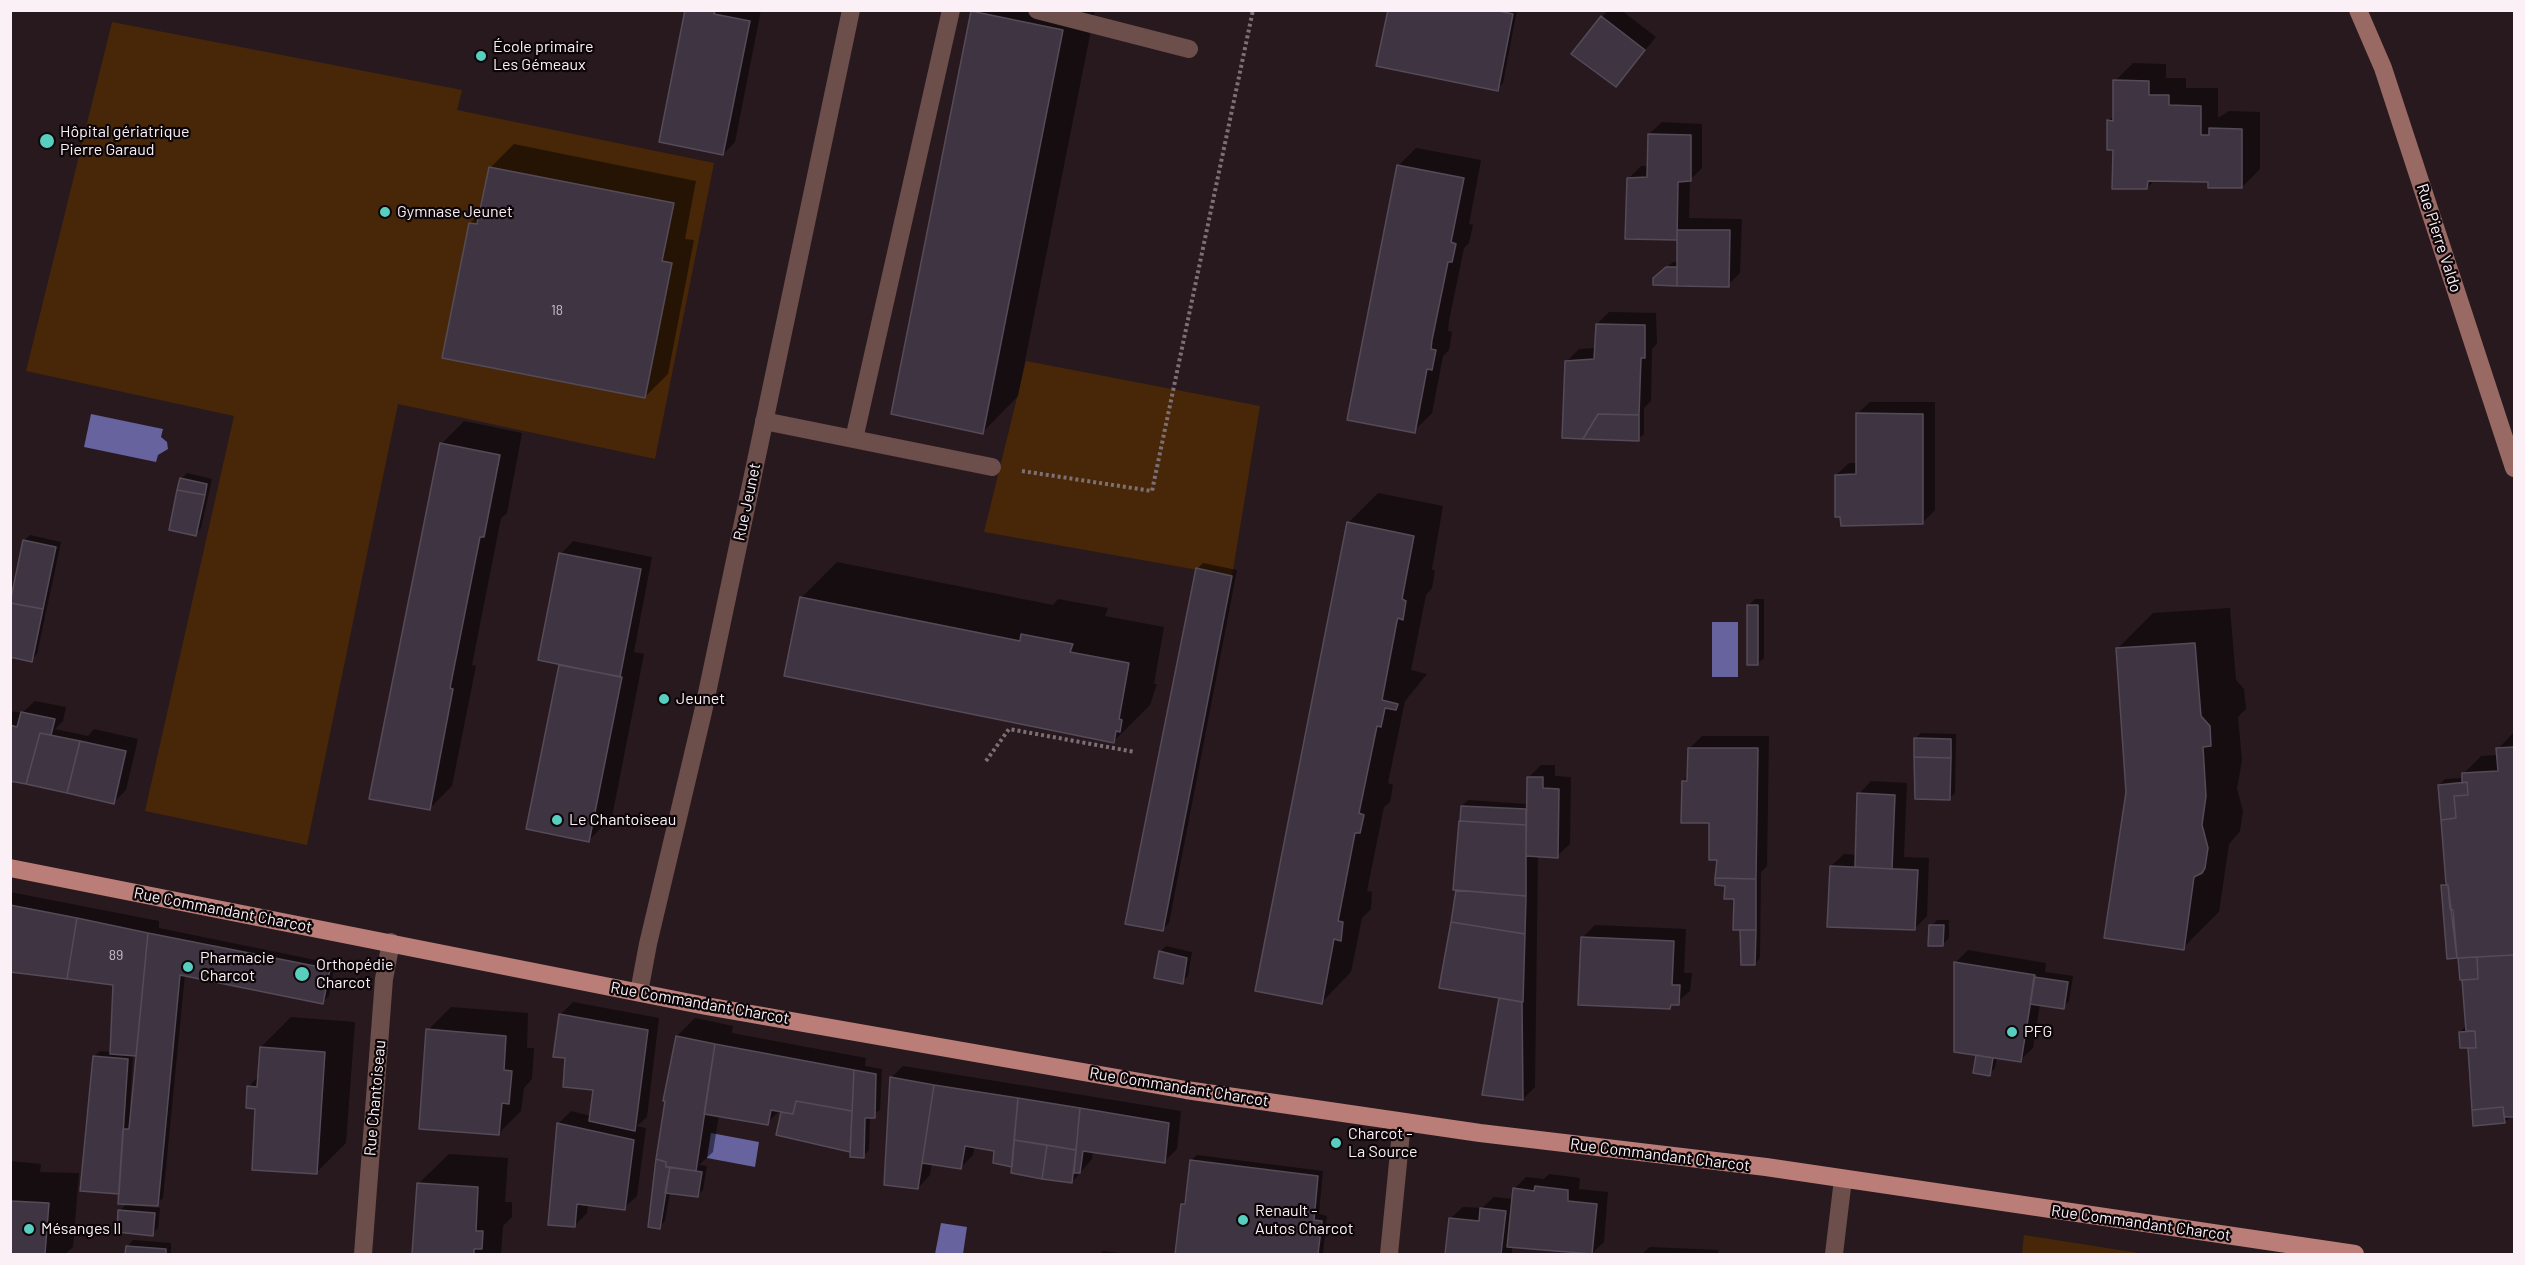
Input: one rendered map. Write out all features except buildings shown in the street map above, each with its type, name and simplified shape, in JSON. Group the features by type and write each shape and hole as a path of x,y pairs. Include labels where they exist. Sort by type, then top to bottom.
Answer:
{"main road":[{"name":"Rue Commandant Charcot","path":"10,868 706,1006 1186,1090 1402,1122 1843,1179 2355,1254"}],"street":[{"name":"Rue Jeunet","path":"639,992 648,944 703,712 851,10"},
{"path":"854,439 951,10"},
{"path":"1037,10 1189,49"},
{"name":"Rue Pierre Valdo","path":"2358,10 2383,68 2512,448 2514,468"},
{"path":"764,421 992,467"},
{"name":"Rue Chantoiseau","path":"363,1254 384,979 391,942"},
{"path":"1389,1254 1402,1122"},
{"path":"1834,1254 1843,1179"}],"path":[{"path":"992,467 1152,490 1252,10"},
{"path":"986,761 1009,729 1135,752"}],"shaded area":[{"name":"Gymnase Jeunet","path":"112,22 462,90 457,110 714,163 655,459 398,404 307,845 145,811 234,416 26,371"},
{"path":"1026,361 1260,406 1232,576 984,532"},
{"path":"91,414 163,429 161,437 167,442 168,449 158,455 156,462 84,447"},
{"path":"1712,622 1738,622 1738,677 1712,677"},
{"path":"711,1133 759,1142 755,1167 707,1158"},
{"path":"941,1223 967,1227 963,1254 935,1254"},
{"path":"2024,1235 2145,1254 2022,1254"}],"place":[{"name":"École primaire Les Gémeaux","path":"481,56"},
{"name":"Hôpital gériatrique Pierre Garaud","path":"47,141"},
{"name":"Gymnase Jeunet","path":"385,212"},
{"name":"Jeunet","path":"664,699"},
{"name":"Le Chantoiseau","path":"557,820"},
{"name":"Pharmacie Charcot","path":"188,967"},
{"name":"Orthopédie Charcot","path":"302,974"},
{"name":"PFG","path":"2012,1032"},
{"name":"Charcot - La Source","path":"1336,1143"},
{"name":"Renault - Autos Charcot","path":"1243,1220"},
{"name":"Mésanges II","path":"29,1229"}]}
